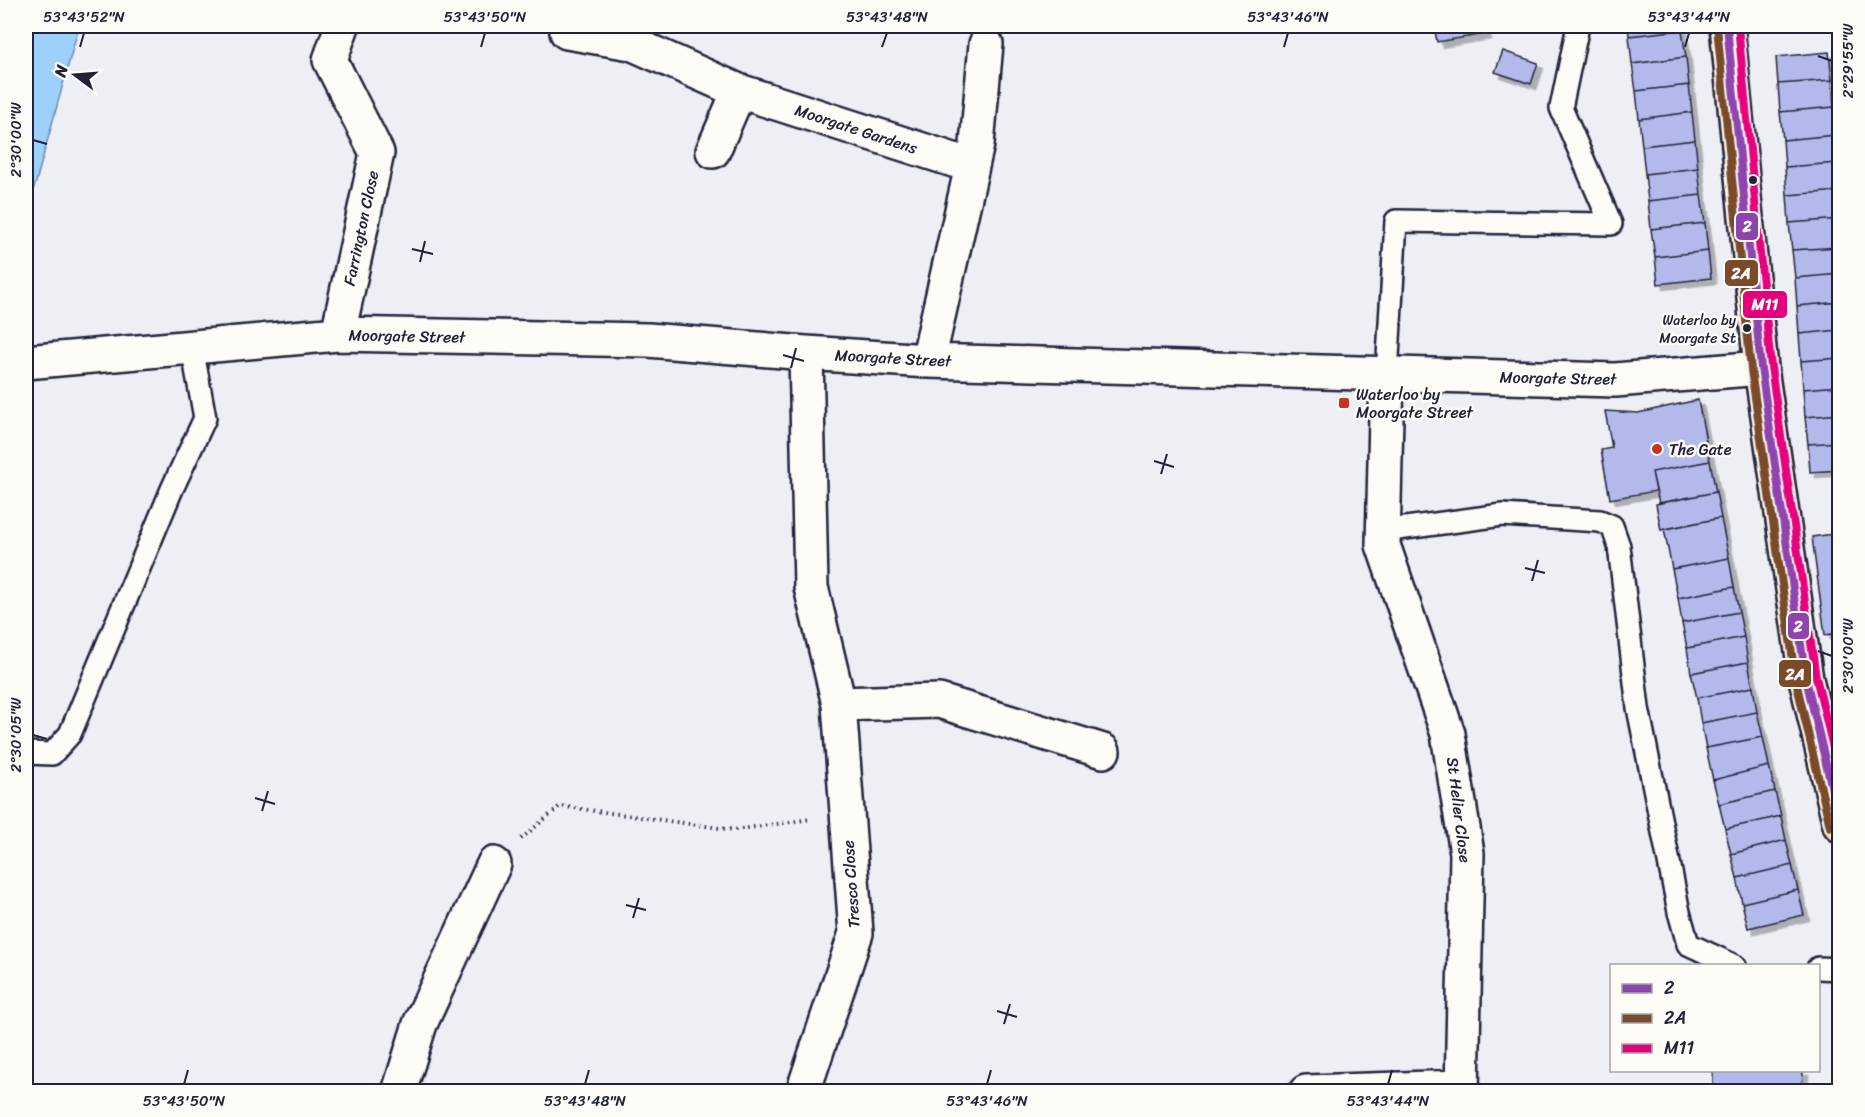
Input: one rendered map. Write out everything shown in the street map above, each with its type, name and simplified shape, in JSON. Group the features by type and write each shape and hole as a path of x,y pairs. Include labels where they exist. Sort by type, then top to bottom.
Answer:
{"main road":[{"path":"1727,26 1761,368 1806,679 1839,825"}],"street":[{"name":"Farrington Close","path":"338,334 377,153 330,60 342,26"},
{"name":"Moorgate Gardens","path":"567,32 631,43 739,91 972,166"},
{"path":"928,360 977,144 986,44"},
{"path":"713,151 739,91"},
{"name":"Moorgate Street","path":"26,362 338,334 648,340 928,360 1615,380 1761,368"},
{"name":"Tresco Close","path":"803,1092 855,933 839,704 811,587 806,353"},
{"path":"1383,538 1387,374"},
{"name":"St Helier Close","path":"1306,1092 1462,1089 1467,853 1449,734 1383,538"},
{"path":"839,704 939,701 1102,751"},
{"path":"399,1092 420,1024 494,864"}],"lane":[{"path":"1387,374 1396,221 1611,224 1562,108 1578,26"},
{"path":"26,753 52,754 70,734 172,489 205,418 192,347"},
{"path":"1383,538 1502,515 1600,520 1612,526 1619,546 1638,708 1688,944 1731,964"},
{"path":"1820,968 1839,969"}],"path":[{"path":"494,864 560,806 734,830 847,815"}],"water":[{"path":"26,26 79,26 36,182 26,210"}],"building":[{"path":"1434,26 1484,26 1486,34 1437,42"},
{"path":"1628,26 1682,26 1682,30 1629,36"},
{"path":"1682,30 1686,57 1632,64 1629,36"},
{"path":"1503,51 1538,63 1531,84 1495,72"},
{"path":"1829,52 1832,80 1778,84 1776,57"},
{"path":"1686,57 1689,85 1636,91 1632,64"},
{"path":"1832,80 1834,107 1780,112 1778,84"},
{"path":"1689,85 1692,112 1639,119 1636,91"},
{"path":"1834,107 1836,135 1783,140 1780,112"},
{"path":"1692,112 1695,140 1642,146 1639,119"},
{"path":"1836,135 1838,163 1785,167 1783,140"},
{"path":"1695,140 1698,168 1645,174 1642,146"},
{"path":"1838,163 1840,191 1787,195 1785,167"},
{"path":"1698,168 1701,195 1648,201 1645,174"},
{"path":"1840,191 1840,219 1789,223 1787,195"},
{"path":"1701,195 1705,223 1651,229 1648,201"},
{"path":"1840,219 1840,247 1792,250 1789,223"},
{"path":"1705,223 1708,251 1655,257 1651,229"},
{"path":"1840,247 1840,274 1795,278 1792,250"},
{"path":"1708,251 1711,278 1658,284 1655,257"},
{"path":"1840,274 1840,302 1797,306 1795,278"},
{"path":"1840,302 1840,330 1799,334 1797,306"},
{"path":"1840,330 1840,358 1801,361 1799,334"},
{"path":"1840,358 1840,386 1803,389 1801,361"},
{"path":"1840,386 1840,414 1805,417 1803,389"},
{"name":"The Gate","path":"1698,400 1710,461 1652,472 1656,491 1610,499 1601,450 1612,448 1605,411 1638,413"},
{"path":"1840,414 1840,442 1808,444 1805,417"},
{"path":"1840,442 1840,470 1810,472 1808,444"},
{"path":"1710,461 1716,492 1659,503 1652,472"},
{"path":"1716,492 1721,518 1661,530 1656,504"},
{"path":"1721,518 1729,558 1672,569 1664,529"},
{"path":"1840,533 1840,633 1825,635 1812,537"},
{"path":"1729,558 1734,587 1678,598 1672,569"},
{"path":"1734,587 1739,612 1682,623 1678,598"},
{"path":"1739,612 1744,637 1687,648 1682,623"},
{"path":"1744,637 1748,662 1691,673 1687,648"},
{"path":"1748,662 1753,687 1697,698 1691,673"},
{"path":"1753,687 1757,712 1701,723 1697,698"},
{"path":"1757,712 1763,737 1706,748 1701,723"},
{"path":"1763,737 1769,766 1713,780 1706,748"},
{"path":"1769,766 1775,791 1719,804 1713,780"},
{"path":"1775,791 1781,816 1725,829 1719,804"},
{"path":"1781,816 1786,840 1731,854 1725,829"},
{"path":"1786,840 1792,865 1737,878 1731,854"},
{"path":"1792,865 1798,890 1742,903 1737,878"},
{"path":"1798,890 1804,915 1748,928 1742,903"},
{"path":"1713,1072 1803,1072 1802,1092 1713,1092"}],"transit line":[{"name":"2","path":"1727,26 1761,368 1806,679 1840,823"},
{"name":"M11","path":"1738,26 1771,367 1816,677 1840,777"},
{"name":"2A","path":"1717,27 1751,370 1796,681 1830,827"}],"place":[{"name":"Waterloo by Moorgate St","path":"1747,328"},
{"name":"Waterloo by Moorgate Street","path":"1344,403"},
{"name":"The Gate","path":"1657,449"}]}
